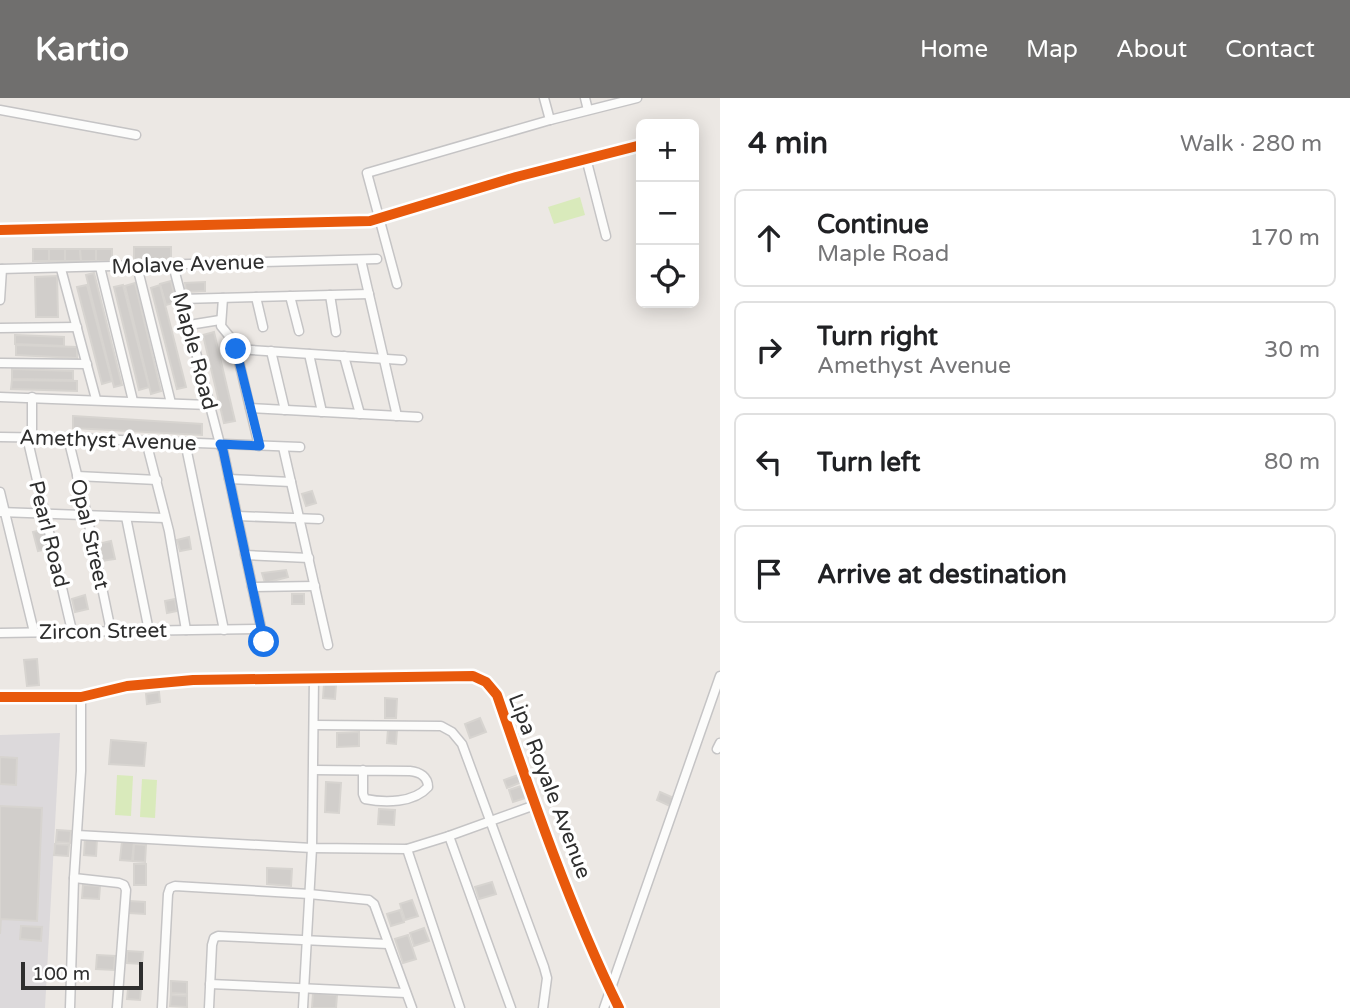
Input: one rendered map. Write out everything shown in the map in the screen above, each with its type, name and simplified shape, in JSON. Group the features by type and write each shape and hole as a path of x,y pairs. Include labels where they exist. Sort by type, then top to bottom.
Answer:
{"street":[{"path":"544,98 550,120"},
{"path":"585,98 588,110"},
{"path":"397,284 367,173 637,98"},
{"path":"0,110 136,135"},
{"path":"0,229 353,223 378,219 586,158 636,146"},
{"path":"586,158 606,236"},
{"name":"Molave Avenue","path":"1,269 377,259"},
{"path":"360,260 397,416"},
{"name":"Maple Road","path":"173,265 223,450 264,642"},
{"path":"137,266 171,402"},
{"path":"100,267 133,401"},
{"path":"0,300 1,269"},
{"path":"61,269 96,400"},
{"path":"181,299 369,294"},
{"path":"330,295 336,332"},
{"path":"290,296 299,331"},
{"path":"256,297 263,327"},
{"path":"223,298 220,320 224,331 234,342 260,446"},
{"path":"189,325 220,320"},
{"path":"0,328 77,327"},
{"path":"236,349 402,360"},
{"path":"271,351 285,410"},
{"path":"309,354 322,412"},
{"path":"344,356 360,414"},
{"path":"0,363 87,364"},
{"path":"0,397 209,405"},
{"name":"Pearl Road","path":"32,397 29,437 72,631"},
{"path":"250,408 418,417"},
{"name":"Amethyst Avenue","path":"0,437 300,447"},
{"name":"Opal Street","path":"68,438 111,631"},
{"path":"146,441 166,518 186,631"},
{"path":"185,442 224,629"},
{"path":"283,447 328,645"},
{"path":"77,476 157,480"},
{"path":"229,479 291,482"},
{"path":"0,492 34,632"},
{"path":"3,512 166,518"},
{"path":"237,516 319,519"},
{"path":"126,517 149,631"},
{"path":"245,555 309,558"},
{"path":"252,587 315,586"},
{"name":"Zircon Street","path":"0,633 261,629"},
{"name":"Lipa Royale Avenue","path":"0,697 81,697 157,682 314,677 473,676 486,682 498,695 535,805 619,1008"},
{"path":"604,1008 720,676"},
{"path":"303,1008 312,848 314,677"},
{"path":"70,1008 81,771 81,697"},
{"path":"314,724 441,726 452,732 462,744 547,978 543,1008"},
{"path":"314,770 363,770 417,772 423,775 428,787 413,798 403,800 365,799 362,794 363,770"},
{"path":"77,835 312,848 407,849 535,805"},
{"path":"449,836 511,1008"},
{"path":"407,849 460,1008"},
{"path":"74,878 119,883 124,885 126,890 117,1008"},
{"path":"162,1008 170,888 175,886 369,900 374,904 412,1008"},
{"path":"209,1008 212,944 218,936 388,944"},
{"path":"210,984 406,993"}],"shaded area":[{"path":"60,733 45,1008 0,1008 0,735"}],"green space":[{"path":"580,197 585,215 554,224 548,207"},
{"path":"117,775 133,776 131,816 115,815"},
{"path":"142,779 157,780 155,818 140,817"}],"building":[{"path":"134,247 171,247 171,260 134,260"},
{"path":"33,249 49,249 49,261 33,261"},
{"path":"49,249 65,249 65,261 49,261"},
{"path":"65,249 80,249 81,261 65,261"},
{"path":"80,249 96,249 96,261 81,261"},
{"path":"96,249 112,249 112,261 96,261"},
{"path":"94,273 122,385 114,387 86,275"},
{"path":"57,276 58,317 36,317 35,277"},
{"path":"171,281 176,302 166,305 160,284"},
{"path":"205,282 205,291 186,292 185,283"},
{"path":"135,283 161,391 151,394 125,286"},
{"path":"87,285 112,381 102,384 77,287"},
{"path":"123,285 149,387 139,390 114,287"},
{"path":"160,285 186,387 177,389 151,288"},
{"path":"214,332 235,421 224,423 203,335"},
{"path":"15,335 64,337 64,346 15,344"},
{"path":"16,345 77,347 77,358 16,355"},
{"path":"12,369 73,371 73,380 12,379"},
{"path":"12,380 77,381 77,391 11,389"},
{"path":"73,416 202,424 202,435 73,428"},
{"path":"312,491 316,503 306,506 302,494"},
{"path":"46,529 51,548 38,551 33,532"},
{"path":"189,537 191,549 180,551 177,540"},
{"path":"111,541 115,559 101,561 98,544"},
{"path":"286,570 288,577 265,583 262,573"},
{"path":"292,594 304,594 304,604 292,604"},
{"path":"85,595 88,609 75,612 72,599"},
{"path":"175,599 177,611 167,613 165,601"},
{"path":"37,659 39,685 27,686 24,660"},
{"path":"324,684 336,685 335,699 323,698"},
{"path":"159,692 160,702 147,704 146,694"},
{"path":"385,698 397,699 396,718 385,718"},
{"path":"480,718 486,732 470,738 465,724"},
{"path":"388,729 397,730 396,744 387,743"},
{"path":"359,732 359,746 337,747 337,733"},
{"path":"111,740 146,743 144,766 109,764"},
{"path":"0,757 17,758 16,785 0,784"},
{"path":"521,774 524,781 507,788 504,780"},
{"path":"326,782 341,783 339,813 325,812"},
{"path":"524,785 528,797 513,802 509,790"},
{"path":"660,792 676,799 672,807 657,800"},
{"path":"0,806 42,808 37,921 1,919 0,934"},
{"path":"379,809 395,810 394,825 378,824"},
{"path":"57,830 71,831 70,843 56,842"},
{"path":"85,838 97,839 96,856 84,855"},
{"path":"122,841 134,842 132,861 120,860"},
{"path":"55,844 69,845 68,856 54,855"},
{"path":"134,844 146,845 145,862 133,861"},
{"path":"134,864 146,864 146,885 134,885"},
{"path":"267,868 292,869 291,886 267,884"},
{"path":"492,882 496,894 479,899 475,887"},
{"path":"83,885 100,886 99,899 82,898"},
{"path":"412,900 418,916 405,920 400,904"},
{"path":"129,901 145,902 145,914 129,913"},
{"path":"400,910 404,922 391,926 387,914"},
{"path":"21,926 42,927 41,941 20,939"},
{"path":"424,928 429,941 414,946 410,933"},
{"path":"408,935 416,959 403,963 395,939"},
{"path":"127,951 143,952 142,964 127,963"},
{"path":"97,955 115,956 114,970 96,969"},
{"path":"171,981 187,982 187,994 171,993"},
{"path":"128,989 141,989 140,1000 127,999"},
{"path":"313,993 337,995 336,1008 312,1008"},
{"path":"171,995 187,996 187,1007 170,1006"}],"cycle path":[{"path":"0,230 370,221 516,177 636,146"},
{"path":"0,697 81,697 127,686 193,680 473,676 486,682 497,695 568,893 619,1008"}],"route":[{"path":"236,349 260,446 220,444 264,642"}]}
